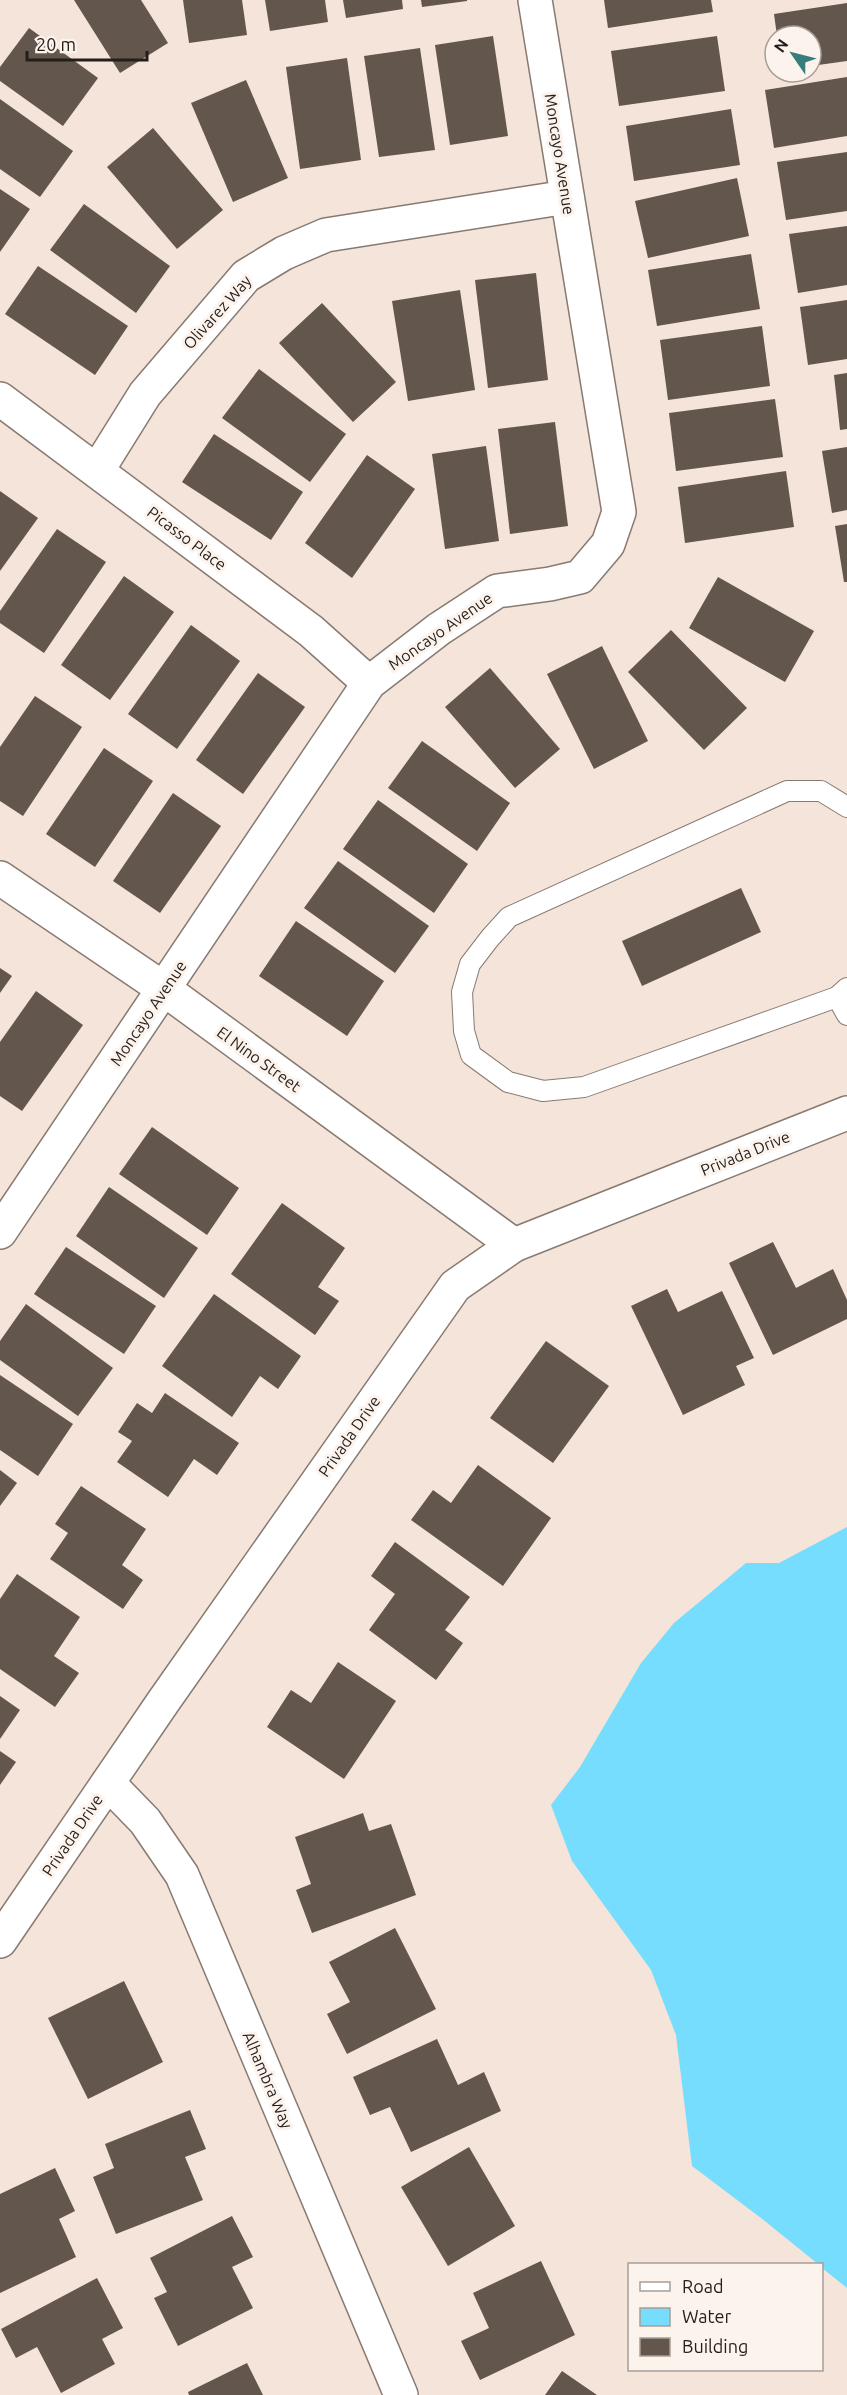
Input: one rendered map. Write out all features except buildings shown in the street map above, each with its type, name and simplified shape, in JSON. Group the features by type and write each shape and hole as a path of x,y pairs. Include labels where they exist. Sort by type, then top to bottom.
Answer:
{"street":[{"name":"Moncayo Avenue","path":"0,1232 369,683 439,628 498,591 550,584 580,577 608,544 619,512 535,0"},
{"name":"Olivarez Way","path":"97,471 144,393 246,276 284,253 326,235 567,197"},
{"name":"Picasso Place","path":"0,399 311,631 369,683"},
{"name":"El Nino Street","path":"0,878 164,989 514,1245"},
{"name":"Privada Drive","path":"0,1941 108,1782 455,1286 514,1245 847,1113"},
{"name":"Alhambra Way","path":"108,1782 145,1821 182,1875 401,2395"}],"lane":[{"path":"847,807 820,791 787,791 509,917 470,964 462,992 464,1031 471,1055 508,1082 543,1091 584,1087 842,992 847,1015"}],"water":[{"path":"847,1527 847,2288 823,2269 823,2263 817,2263 692,2166 676,2035 651,1970 572,1861 551,1805 580,1767 641,1663 674,1623 746,1563 779,1563"}]}
